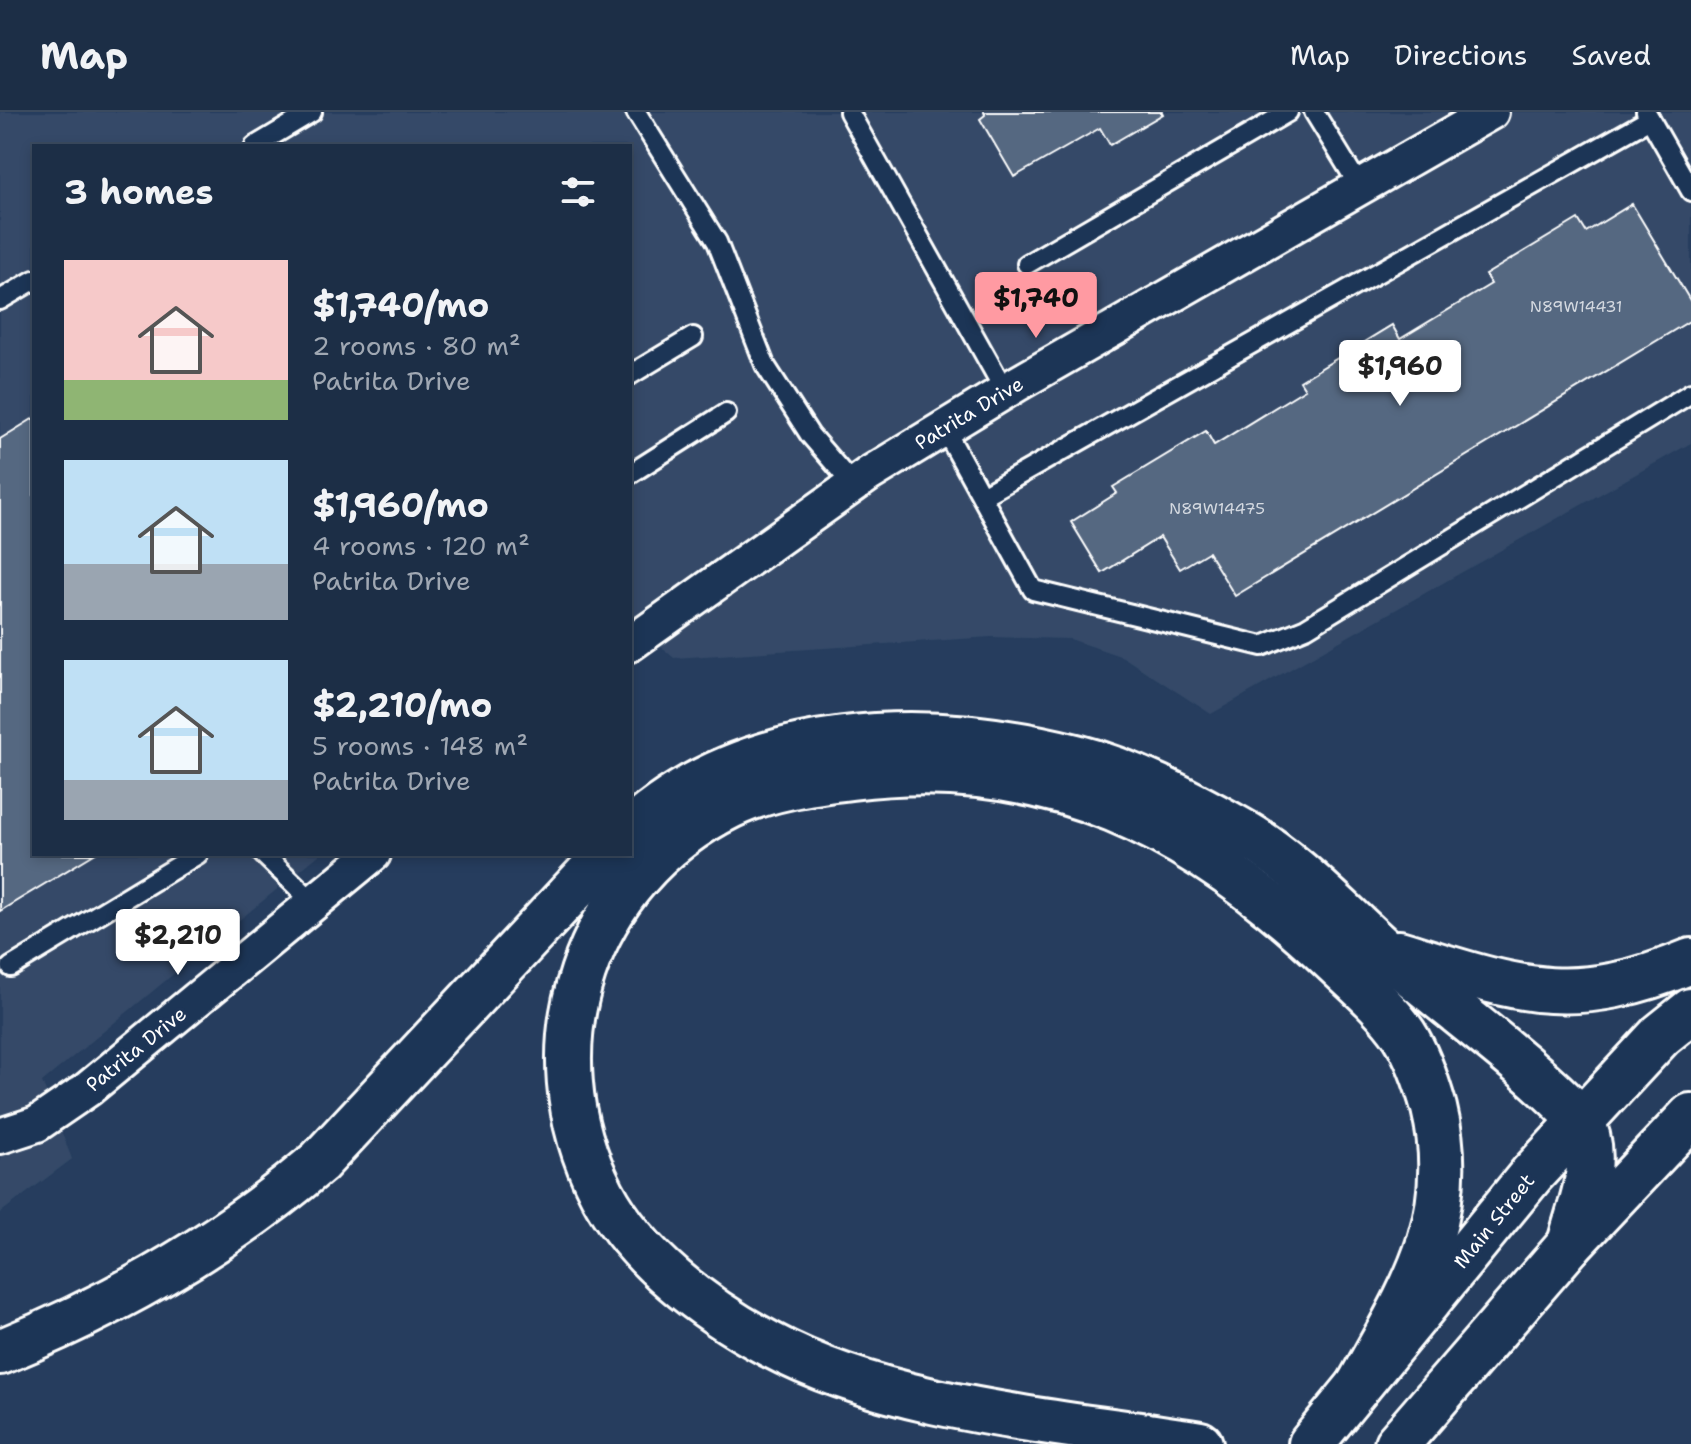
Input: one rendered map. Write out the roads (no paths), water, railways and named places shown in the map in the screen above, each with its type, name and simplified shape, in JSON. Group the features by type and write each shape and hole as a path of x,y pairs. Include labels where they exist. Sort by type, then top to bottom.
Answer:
{"main road":[{"path":"632,829 663,801 756,757 838,738 925,735 994,739 1078,758 1135,778 1239,829 1304,878 1581,1120 1590,1137 1591,1157 1570,1244"},
{"path":"1200,1444 910,1397 823,1369 769,1344 714,1311 655,1260 604,1197 576,1129 567,1070 572,1003 587,953 622,896 655,857 712,816 761,794 810,782 901,771 1016,780 1104,802 1165,831 1208,857 1312,940 1378,1004 1404,1035 1428,1087 1443,1159 1442,1190 1432,1242 1417,1280 1359,1385"},
{"path":"0,1352 179,1266 283,1193 319,1162 605,856"},
{"path":"1380,947 1500,984 1554,992 1641,982 1691,961"},
{"name":"Main Street","path":"1311,1444 1532,1174 1661,1035 1691,1011"},
{"path":"1397,1444 1570,1244 1691,1116"}],"street":[{"name":"Patrita Drive","path":"633,637 853,485 944,428 1491,112"},
{"name":"Patrita Drive","path":"0,1136 37,1124 88,1089 371,856"}],"lane":[{"path":"258,144 312,112"},
{"path":"636,112 717,242 765,365 810,435 853,485"},
{"path":"849,112 1005,391"},
{"path":"1027,264 1288,112"},
{"path":"1314,112 1360,187"},
{"path":"982,496 1648,115 1691,191"},
{"path":"0,300 32,281"},
{"path":"632,374 693,337"},
{"path":"944,428 1033,590 1262,646 1306,628 1691,393"},
{"path":"632,473 726,413"},
{"path":"11,967 195,856"},
{"path":"265,856 314,903"}]}
